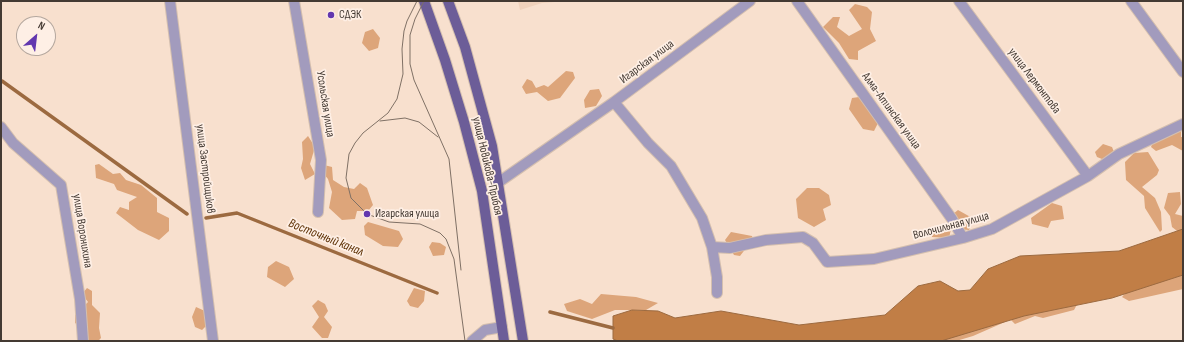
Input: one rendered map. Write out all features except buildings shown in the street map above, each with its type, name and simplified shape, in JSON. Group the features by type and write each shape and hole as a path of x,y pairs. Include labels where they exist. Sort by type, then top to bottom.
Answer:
{"main road":[{"name":"улица Новикова-Прибоя","path":"424,1 456,94 482,191 504,341"},
{"name":"улица Новикова-Прибоя","path":"448,1 464,46 482,106 499,182 523,341"}],"street":[{"name":"улица Застройщиков","path":"170,1 213,341"},
{"name":"Усольская улица","path":"294,1 321,160 318,212"},
{"name":"Игарская улица","path":"499,182 614,102 750,1"},
{"name":"Алма-Атинская улица","path":"796,1 952,219 963,238"},
{"name":"улица Лермонтова","path":"959,1 1088,176"},
{"path":"1131,1 1183,72"},
{"path":"614,102 648,143 671,166 702,218 712,247 717,293"},
{"name":"Волочильная улица","path":"712,247 730,248 766,240 803,237 813,243 827,262 874,259 963,238 992,229 1088,176 1119,154 1183,124"},
{"name":"улица Воронихина","path":"1,126 13,142 61,185 80,299 83,341"},
{"path":"472,341 485,330 502,327"}],"shaded area":[{"path":"518,1 567,1 542,3 520,10"},
{"path":"855,4 867,7 872,12 870,29 876,41 858,51 858,60 849,59 839,43 823,27 833,17 840,17 837,27 849,36 862,29 849,10"},
{"path":"373,29 380,38 378,48 369,51 362,43 365,32"},
{"path":"566,71 573,72 575,78 560,98 548,101 537,92 526,94 522,87 527,79 532,81 536,88 544,85 548,87"},
{"path":"599,89 602,96 596,106 585,108 584,100 590,90"},
{"path":"859,97 878,123 874,131 863,129 849,109 852,98"},
{"path":"1181,130 1181,137 1183,137 1183,151 1172,145 1156,151 1151,147 1156,135"},
{"path":"308,136 315,147 310,164 315,174 305,180 301,168 303,159 302,142"},
{"path":"1103,144 1112,147 1114,152 1107,161 1097,157 1095,152"},
{"path":"1148,152 1159,170 1157,175 1142,187 1155,198 1161,212 1162,230 1160,232 1145,208 1144,196 1126,180 1125,162 1134,153"},
{"path":"99,164 113,174 120,173 126,180 141,185 157,198 157,212 169,218 169,231 159,240 138,230 116,213 120,207 129,210 129,202 137,197 117,190 114,184 96,178 95,165"},
{"path":"324,165 332,167 333,180 344,187 354,189 360,183 367,188 373,205 368,211 357,211 355,219 342,220 329,208 332,192 328,179 323,173"},
{"path":"807,188 819,188 829,195 831,205 823,209 826,220 814,227 798,218 796,199"},
{"path":"1180,192 1181,204 1175,214 1183,216 1183,233 1181,234 1172,227 1170,216 1164,208 1168,193"},
{"path":"1052,203 1062,206 1064,219 1051,221 1048,228 1032,224 1031,218"},
{"path":"958,210 974,219 969,230 958,229 953,214"},
{"path":"368,222 399,231 403,239 398,247 383,246 365,235 364,226"},
{"path":"945,224 951,229 949,238 932,237 931,232"},
{"path":"1183,229 1183,275 1112,298 1024,316 941,341 618,341 613,339 613,316 632,310 658,311 675,318 721,311 799,325 885,315 918,286 940,281 958,291 970,290 988,269 1020,256 1119,251"},
{"path":"731,232 752,236 753,239 740,256 734,255 725,240"},
{"path":"432,242 440,243 446,247 444,255 433,256 429,247"},
{"path":"276,261 289,267 294,279 285,287 267,277 268,267"},
{"path":"1183,271 1183,289 1129,301 1122,297 1129,289"},
{"path":"87,288 92,291 92,305 100,313 99,328 101,338 98,341 87,341 86,330 75,323 75,315 88,302 82,294"},
{"path":"414,288 425,291 424,301 418,308 410,306 407,301"},
{"path":"601,294 636,297 658,303 646,310 615,310 592,319 567,311 564,304 580,299 592,304"},
{"path":"1080,299 1074,310 1043,318 1035,316 1015,324 1009,318"},
{"path":"318,300 325,304 328,311 324,317 332,327 328,338 322,338 312,327 319,317 312,306"},
{"path":"196,307 205,311 208,324 202,330 195,327 192,317"},
{"path":"1001,317 1005,322 973,336 956,341 919,341"}],"waterway":[{"name":"Восточный канал","path":"2,81 187,214"},
{"name":"Восточный канал","path":"206,218 237,213 437,293"},
{"name":"Восточный канал","path":"550,312 613,328"}],"tram line":[{"path":"417,1 407,21 404,31 402,49 403,74 397,99 388,113 363,133 355,143 349,154 346,178 351,198 367,214 389,222 420,224 440,233 446,239 454,259 465,341"},
{"path":"424,1 415,19 410,35 410,64 414,80 449,159 461,270"},
{"path":"380,121 405,118 419,122 438,137"}],"place":[{"name":"СДЭК","path":"331,15"},
{"name":"Игарская улица","path":"367,214"}]}
